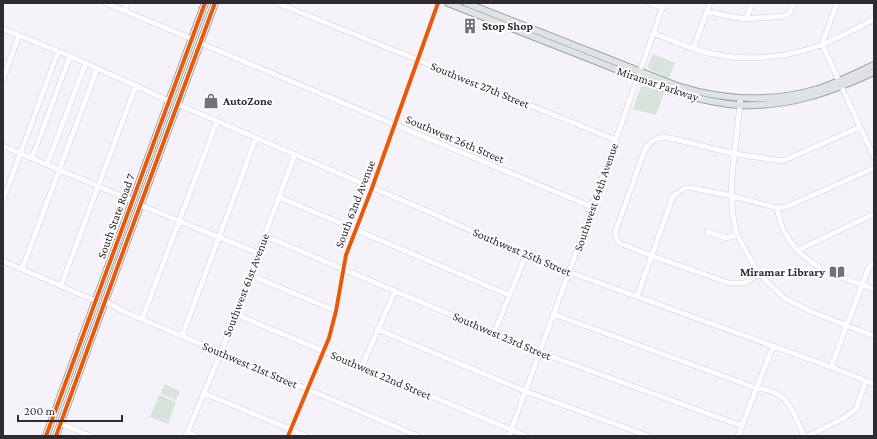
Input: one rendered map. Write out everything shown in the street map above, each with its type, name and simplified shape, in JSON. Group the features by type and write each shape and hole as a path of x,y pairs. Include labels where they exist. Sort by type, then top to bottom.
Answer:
{"main road":[{"name":"South State Road 7","path":"46,436 205,3"},
{"name":"South State Road 7","path":"56,436 215,3"},
{"name":"Miramar Parkway","path":"448,3 693,97 707,101 771,104 816,96 874,66"},
{"name":"Miramar Parkway","path":"466,3 571,44 639,75"},
{"path":"546,41 552,40 567,45 571,44"},
{"name":"Miramar Parkway","path":"840,84 874,72"},
{"path":"174,89 174,99 177,104"},
{"path":"170,101 173,116"},
{"path":"101,286 102,295 105,301"},
{"path":"96,301 99,307 100,316"},
{"path":"78,350 80,356 80,369"}],"street":[{"path":"106,3 192,39"},
{"path":"124,11 127,3"},
{"name":"Southwest 27th Street","path":"278,3 616,140"},
{"name":"South 62nd Avenue","path":"288,436 329,338 336,311 346,255 419,60 438,3"},
{"path":"649,3 664,5"},
{"path":"693,49 710,3"},
{"path":"746,19 752,3"},
{"path":"707,11 746,19 785,16 790,12 794,3"},
{"path":"837,3 822,44 874,157"},
{"name":"Southwest 64th Avenue","path":"510,433 664,5"},
{"path":"654,33 693,49 730,57 757,58 786,55 822,44 873,19"},
{"path":"3,29 70,56 170,101"},
{"path":"3,79 19,35"},
{"name":"Southwest 26th Street","path":"200,43 592,207"},
{"path":"3,200 58,52"},
{"path":"32,158 70,56"},
{"path":"47,164 86,63"},
{"path":"22,269 97,69"},
{"path":"61,286 97,186 136,85"},
{"path":"740,102 732,196 733,215 738,235 747,254 759,274 784,298 812,312 874,336"},
{"name":"Southwest 25th Street","path":"177,104 526,255 874,384"},
{"path":"142,319 218,121"},
{"path":"759,274 745,283 729,283 619,243 615,233 644,149 655,138 666,137 735,154 783,162 860,127"},
{"path":"182,336 220,238 256,138"},
{"path":"3,146 133,201"},
{"name":"Southwest 61st Avenue","path":"186,434 221,352 295,154"},
{"path":"637,297 674,196 680,191 686,188 693,188 732,196 777,208 786,207 874,168"},
{"path":"279,197 509,295"},
{"path":"140,204 258,253"},
{"path":"777,208 782,228 789,240 805,258 822,270 874,289"},
{"path":"798,250 874,214"},
{"path":"707,232 726,238 738,235"},
{"name":"Southwest 23rd Street","path":"265,236 539,352 742,426"},
{"path":"494,333 526,255"},
{"path":"3,261 96,301"},
{"path":"831,367 868,270 874,262"},
{"path":"250,275 336,311"},
{"path":"362,366 395,291"},
{"name":"Southwest 21st Street","path":"105,301 125,312 418,436"},
{"name":"Southwest 22nd Street","path":"235,314 362,366 510,433 526,436"},
{"path":"553,314 756,388 779,394 788,402 804,436"},
{"path":"377,329 525,391 648,436"},
{"path":"738,436 773,346"},
{"path":"808,436 844,418 856,409 866,381"},
{"path":"204,393 306,436"},
{"path":"61,424 91,436"},
{"path":"186,434 196,436"}],"shaded area":[{"path":"653,54 675,63 669,78 649,69 648,66"},
{"path":"643,86 664,93 656,115 633,109 641,87"},
{"path":"164,384 180,391 176,400 161,394"},
{"path":"159,395 176,402 168,424 150,417"}],"cycle path":[{"path":"46,436 205,3"},
{"path":"56,436 215,3"},
{"path":"288,436 329,338 336,311 346,255 372,188 438,3"}],"place":[{"name":"Stop Shop","path":"470,26"},
{"name":"AutoZone","path":"211,101"},
{"name":"Miramar Library","path":"837,272"}]}
